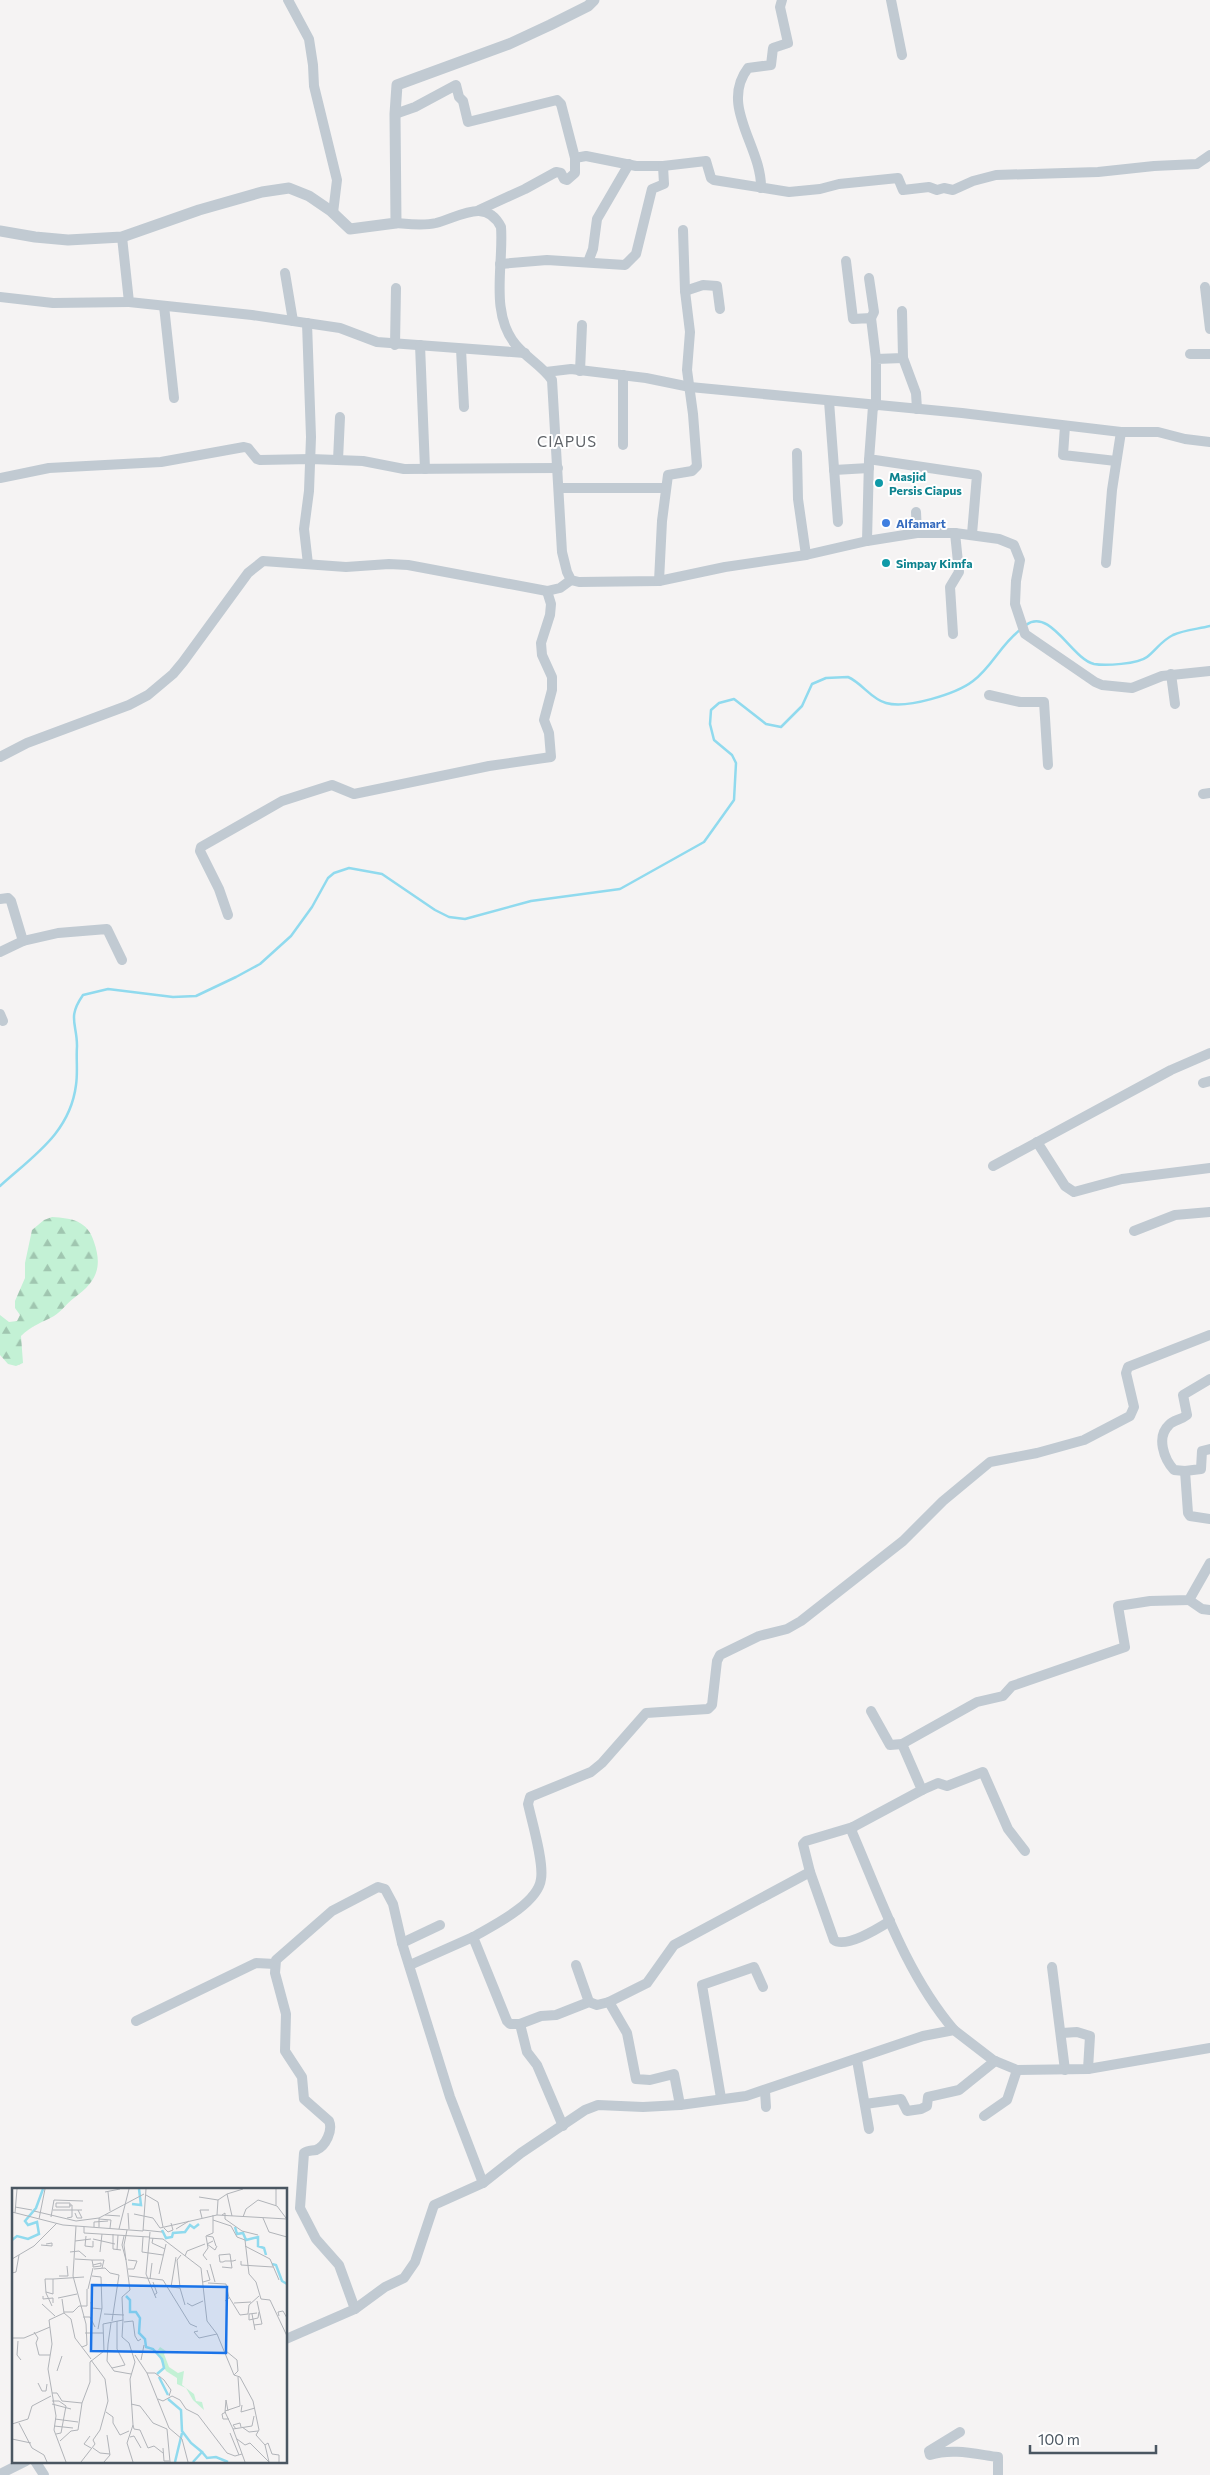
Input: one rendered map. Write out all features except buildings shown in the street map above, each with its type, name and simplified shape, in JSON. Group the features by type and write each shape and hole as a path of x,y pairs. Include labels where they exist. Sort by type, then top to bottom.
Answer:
{"street":[{"path":"288,0 308,39 314,65 314,86 337,180 333,213"},
{"path":"761,188 759,169 736,95 748,68 771,66 773,48 788,43 780,7 782,0"},
{"path":"891,0 902,55"},
{"path":"396,224 395,114 396,89 400,83 508,44 589,2"},
{"path":"0,231 68,240 122,237 198,210 277,189 288,188 299,191 333,213 350,229 396,224 435,223 479,210 525,190 556,172 561,173 564,179 567,180 575,172 575,158 561,104 558,100 468,122 463,100 459,97 456,85 395,114"},
{"path":"575,158 586,156 629,164 663,166 706,161 712,179 761,188 797,191 820,189 839,184 898,178 903,190 929,187 952,190 973,181 996,175 1098,172 1197,164 1210,155"},
{"path":"588,262 593,249 596,219 629,164"},
{"path":"500,264 547,260 618,266 631,261 636,254 652,188 664,184 663,166"},
{"path":"479,210 489,212 496,217 501,226 501,305 506,324 516,345 546,372 552,380 562,552 571,580"},
{"path":"659,581 668,475 692,471 697,466 687,370 690,332 685,291 684,230"},
{"path":"122,237 129,302"},
{"path":"846,260 853,320 870,318"},
{"path":"285,272 293,321"},
{"path":"867,541 869,464 876,359 870,318 874,312 869,278"},
{"path":"685,291 702,285 717,286 720,309"},
{"path":"1206,287 1210,329"},
{"path":"395,345 396,288"},
{"path":"0,297 53,303 129,302 340,328 370,340 395,345 420,345 526,353"},
{"path":"164,306 174,398"},
{"path":"902,311 904,358 916,393 918,410"},
{"path":"307,323 311,459 304,529 308,564"},
{"path":"580,371 582,325"},
{"path":"420,345 425,469"},
{"path":"461,349 464,408"},
{"path":"1190,354 1210,354"},
{"path":"876,359 904,358"},
{"path":"546,372 560,369 580,371 690,387 1121,432 1158,432 1174,437 1210,442"},
{"path":"623,376 624,445"},
{"path":"829,401 838,522"},
{"path":"338,460 340,417"},
{"path":"1066,426 1063,455 1116,461"},
{"path":"1106,563 1116,461 1121,432"},
{"path":"0,478 49,468 161,462 238,448 248,448 257,460 311,459 363,461 404,469 558,468"},
{"path":"797,452 798,498 806,555"},
{"path":"834,470 869,464 977,475 972,534"},
{"path":"558,488 666,488"},
{"path":"916,512 917,533"},
{"path":"953,634 950,588 957,576 956,532"},
{"path":"571,580 579,582 625,583 659,581 725,567 806,555 867,541 917,533 956,532 972,534 1006,540 1014,545 1020,560 1015,592 1016,612 1025,634 1102,685 1132,688 1172,674 1210,671"},
{"path":"0,757 27,743 129,705 155,690 178,668 229,596 259,563 269,560 346,567 388,564 408,565 547,591 560,588 571,580"},
{"path":"228,915 218,887 200,851 201,847 282,801 332,785 354,794 489,766 551,757 549,733 544,720 552,690 552,677 542,655 541,643 550,615 551,604 547,591"},
{"path":"1172,674 1175,704"},
{"path":"989,695 1020,702 1044,702 1048,765"},
{"path":"0,899 7,898 11,901 23,940"},
{"path":"0,952 23,940 58,933 107,930 122,960"},
{"path":"993,1166 1171,1070 1210,1053"},
{"path":"1037,1142 1069,1191 1074,1192 1122,1179 1210,1168"},
{"path":"1134,1231 1174,1215 1210,1212"},
{"path":"410,1965 473,1937 513,1914 539,1887 541,1872 528,1804 530,1796 591,1772 602,1763 646,1713 708,1709 712,1705 717,1661 720,1655 759,1636 787,1629 802,1621 903,1541 944,1501 990,1462 1037,1453 1082,1441 1130,1416 1134,1407 1126,1372 1128,1368 1210,1335"},
{"path":"1210,1379 1183,1395 1186,1415 1169,1424 1165,1430 1163,1449 1166,1461 1174,1470 1184,1471 1201,1469 1202,1451 1210,1448"},
{"path":"1184,1471 1188,1513 1190,1516 1210,1519"},
{"path":"1189,1600 1210,1563"},
{"path":"871,1711 890,1744 902,1744 963,1708 984,1699 1003,1696 1012,1686 1125,1647 1118,1606 1150,1601 1189,1600 1202,1609 1210,1610"},
{"path":"902,1744 922,1790"},
{"path":"890,1921 856,1939 835,1941 810,1872 803,1847 804,1842 853,1827 938,1783 947,1786 983,1772 1006,1826 1024,1851"},
{"path":"853,1827 852,1832 890,1921 940,2013 954,2030 995,2061 1017,2070 1065,2070 1210,2048"},
{"path":"473,1937 507,2021 510,2024 520,2024 541,2016 556,2015 589,2002 598,2005 609,2002 647,1983 674,1945 810,1872"},
{"path":"355,2309 339,2265 316,2239 300,2208 304,2153 319,2148 329,2136 331,2125 304,2098 302,2080 285,2051 286,2014 275,1973 275,1964 279,1956 332,1911 354,1898 381,1886 393,1904 402,1943 450,2097 483,2182"},
{"path":"402,1943 440,1925"},
{"path":"136,2021 256,1963 275,1964"},
{"path":"576,1966 589,2002"},
{"path":"1052,1967 1062,2033 1065,2070"},
{"path":"721,2098 702,1985 754,1968 763,1987"},
{"path":"609,2002 626,2033 636,2079 650,2080 674,2074 680,2105"},
{"path":"520,2024 527,2052 536,2065 562,2126"},
{"path":"288,2338 355,2309 385,2287 404,2278 415,2262 432,2206 483,2182 585,2110 598,2105 643,2107 680,2105 746,2096 765,2091 814,2071 857,2060 923,2036 954,2030"},
{"path":"1062,2033 1077,2032 1090,2036 1088,2068"},
{"path":"857,2060 869,2128"},
{"path":"865,2104 901,2099 907,2111 921,2109 927,2106 928,2097 958,2090 995,2061"},
{"path":"984,2116 1007,2100 1017,2070"},
{"path":"765,2091 766,2107"},
{"path":"960,2432 929,2451 930,2455 939,2451 958,2451 998,2457 998,2475"},
{"path":"0,2474 24,2462"},
{"path":"36,2462 44,2475"}],"green space":[{"path":"52,1217 66,1218 78,1222 88,1229 97,1251 96,1274 88,1286 57,1314 21,1336 23,1363 16,1366 8,1364 0,1355 0,1315 9,1322 17,1321 20,1315 15,1308 15,1301 25,1278 25,1263 32,1230 44,1220"}],"waterway":[{"path":"1026,625 1035,621 1044,623 1052,628 1086,660 1094,664 1106,665 1129,663 1143,659 1173,635 1210,626"},
{"path":"0,1186 37,1154 58,1130 66,1117 77,1080 77,1038 74,1015 75,1009 83,995 108,989 173,997 196,996 236,977 260,964 291,936 312,907 328,878 334,873 349,868 382,874 435,910 449,917 465,919 531,901 620,889 704,842 734,800 736,763 732,755 714,740 710,724 711,710 719,703 734,699 766,724 781,727 802,706 812,684 826,678 848,677 876,698 886,703 906,704 931,699 955,691 973,681 1020,630"}],"place":[{"name":"Masjid Persis Ciapus","path":"879,483"},
{"name":"Alfamart","path":"886,523"},
{"name":"Simpay Kimfa","path":"886,563"}],"district":[{"name":"CIAPUS","path":"567,441"}]}
